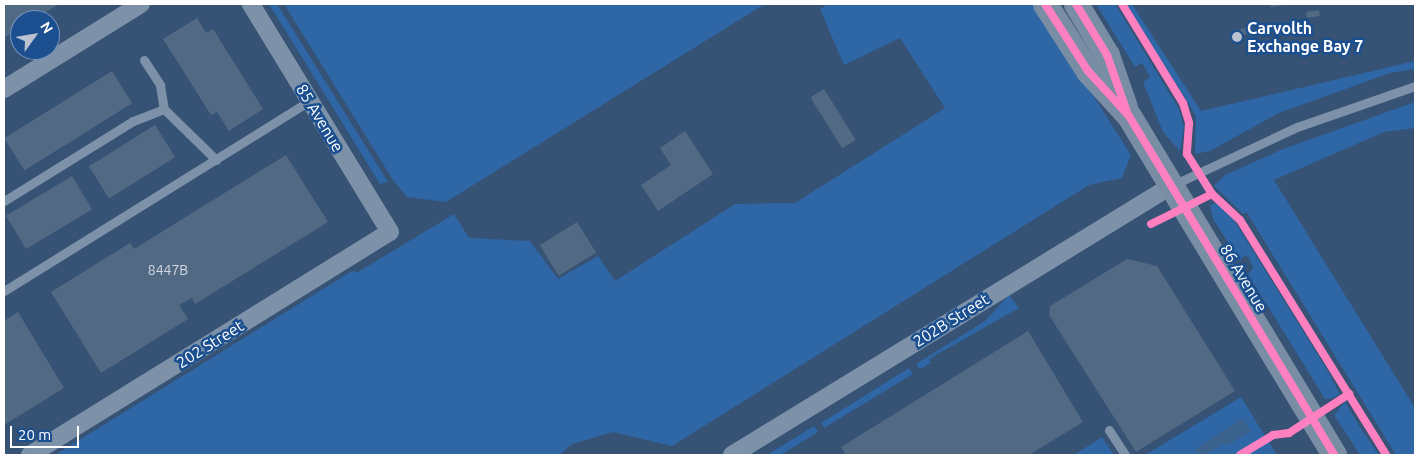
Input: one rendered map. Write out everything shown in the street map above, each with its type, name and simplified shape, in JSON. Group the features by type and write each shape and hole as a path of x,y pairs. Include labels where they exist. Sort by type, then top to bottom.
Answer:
{"street":[{"path":"4,89 141,4"},
{"name":"85 Avenue","path":"251,4 390,232"},
{"name":"86 Avenue","path":"1046,4 1088,72 1129,116"},
{"name":"86 Avenue","path":"1076,4 1108,55 1129,116 1334,455"},
{"name":"202B Street","path":"732,455 1171,186"},
{"name":"202 Street","path":"30,455 390,232"}],"lane":[{"path":"144,60 160,86 164,109 216,160"},
{"path":"1171,186 1297,127 1415,86"},
{"path":"4,292 310,101"},
{"path":"4,201 133,121 164,109"},
{"path":"1109,430 1125,455"}],"shaded area":[{"path":"269,4 277,4 388,182 380,184"},
{"path":"284,4 765,4 446,202 407,197 393,180"},
{"path":"828,4 1035,4 1131,155 1122,178 1089,185 672,446 613,432 572,444 559,455 55,455 352,271 358,272 454,214 469,238 530,241 558,279 598,256 615,281 735,204 795,203 945,108 900,38 844,65 820,9"},
{"path":"1096,4 1115,4 1179,109 1184,127 1180,151 1163,132 1143,82 1150,77 1145,68 1142,63 1135,67"},
{"path":"1125,4 1132,4 1201,111 1415,61 1415,69 1390,73 1279,113 1210,151 1195,154 1196,116"},
{"path":"1415,102 1415,128 1384,132 1274,180 1415,408 1415,455 1396,455 1247,213 1243,214 1214,186 1225,175 1283,149"},
{"path":"1217,203 1232,217 1326,368 1340,394 1333,398 1325,399 1248,274 1253,268 1249,258 1245,255 1240,261 1213,219 1210,205"},
{"path":"1009,295 1019,308 929,359 931,363 920,369 916,364 985,321"},
{"path":"909,368 913,374 824,428 821,423"},
{"path":"1241,397 1277,455 1145,455"},
{"path":"1345,402 1379,455 1360,455 1334,415"},
{"path":"1243,418 1251,431 1226,446 1224,443 1205,455 1198,454 1195,449"},
{"path":"814,426 818,432 781,455 767,455"},
{"path":"1102,437 1114,455 1074,455"}],"building":[{"path":"4,4 59,4 49,10 10,10 10,34 4,38"},
{"path":"1271,4 1285,4 1285,5 1271,7"},
{"path":"1319,10 1320,16 1307,18 1306,12"},
{"path":"197,18 206,33 213,29 263,109 229,131 217,112 211,115 163,39"},
{"path":"1253,27 1254,33 1241,35 1240,29"},
{"path":"112,71 132,103 24,171 4,138"},
{"path":"824,89 856,140 842,148 810,97"},
{"path":"155,125 175,157 109,199 89,166"},
{"path":"685,131 713,174 658,211 641,185 671,165 660,148"},
{"path":"286,155 328,222 195,304 192,298 179,305 188,319 101,373 51,292 130,243 134,249"},
{"path":"72,176 92,209 26,249 6,216"},
{"path":"577,222 596,253 559,276 540,245"},
{"path":"1127,259 1157,266 1235,391 1136,452 1049,315 1050,306"},
{"path":"18,312 64,388 4,425 4,321"},
{"path":"1028,331 1083,422 1029,455 846,455 841,447"}],"cycle path":[{"path":"1045,4 1088,71 1129,116 1334,455"},
{"path":"1076,4 1107,55 1127,112"},
{"path":"1122,4 1183,103 1189,123 1187,154 1212,194 1240,220 1386,455"},
{"path":"1151,224 1212,194"},
{"path":"1240,455 1273,435 1289,433 1349,394"}],"place":[{"name":"Carvolth Exchange Bay 7","path":"1237,37"}]}
